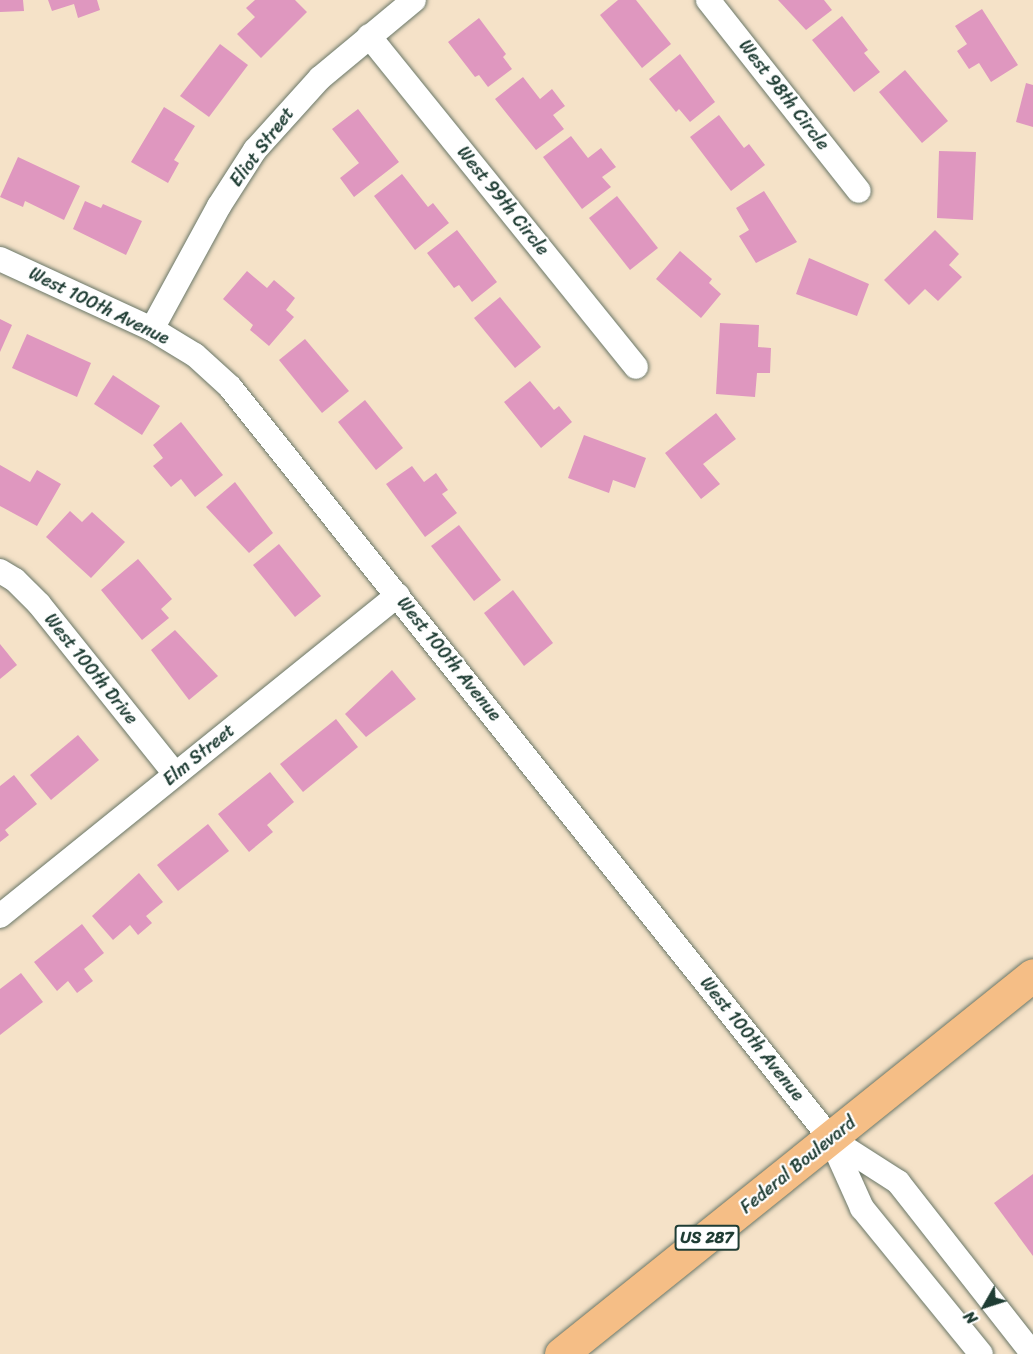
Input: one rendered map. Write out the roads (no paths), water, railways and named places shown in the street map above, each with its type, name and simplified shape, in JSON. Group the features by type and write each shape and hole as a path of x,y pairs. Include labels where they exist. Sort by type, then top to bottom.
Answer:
{"main road":[{"name":"Federal Boulevard","path":"561,1354 1033,975"}],"street":[{"name":"Eliot Street","path":"152,329 219,206 255,150 293,106 369,36 414,0"},
{"name":"West 98th Circle","path":"708,0 860,191"},
{"name":"West 99th Circle","path":"369,36 636,367"},
{"name":"West 100th Avenue","path":"0,259 152,329 195,355 230,387 831,1139 862,1208 981,1354"},
{"name":"West 100th Drive","path":"0,572 15,580 39,604 176,774"},
{"name":"Elm Street","path":"0,916 398,596"},
{"name":"West 100th Avenue","path":"831,1139 898,1182 1033,1354"}]}
